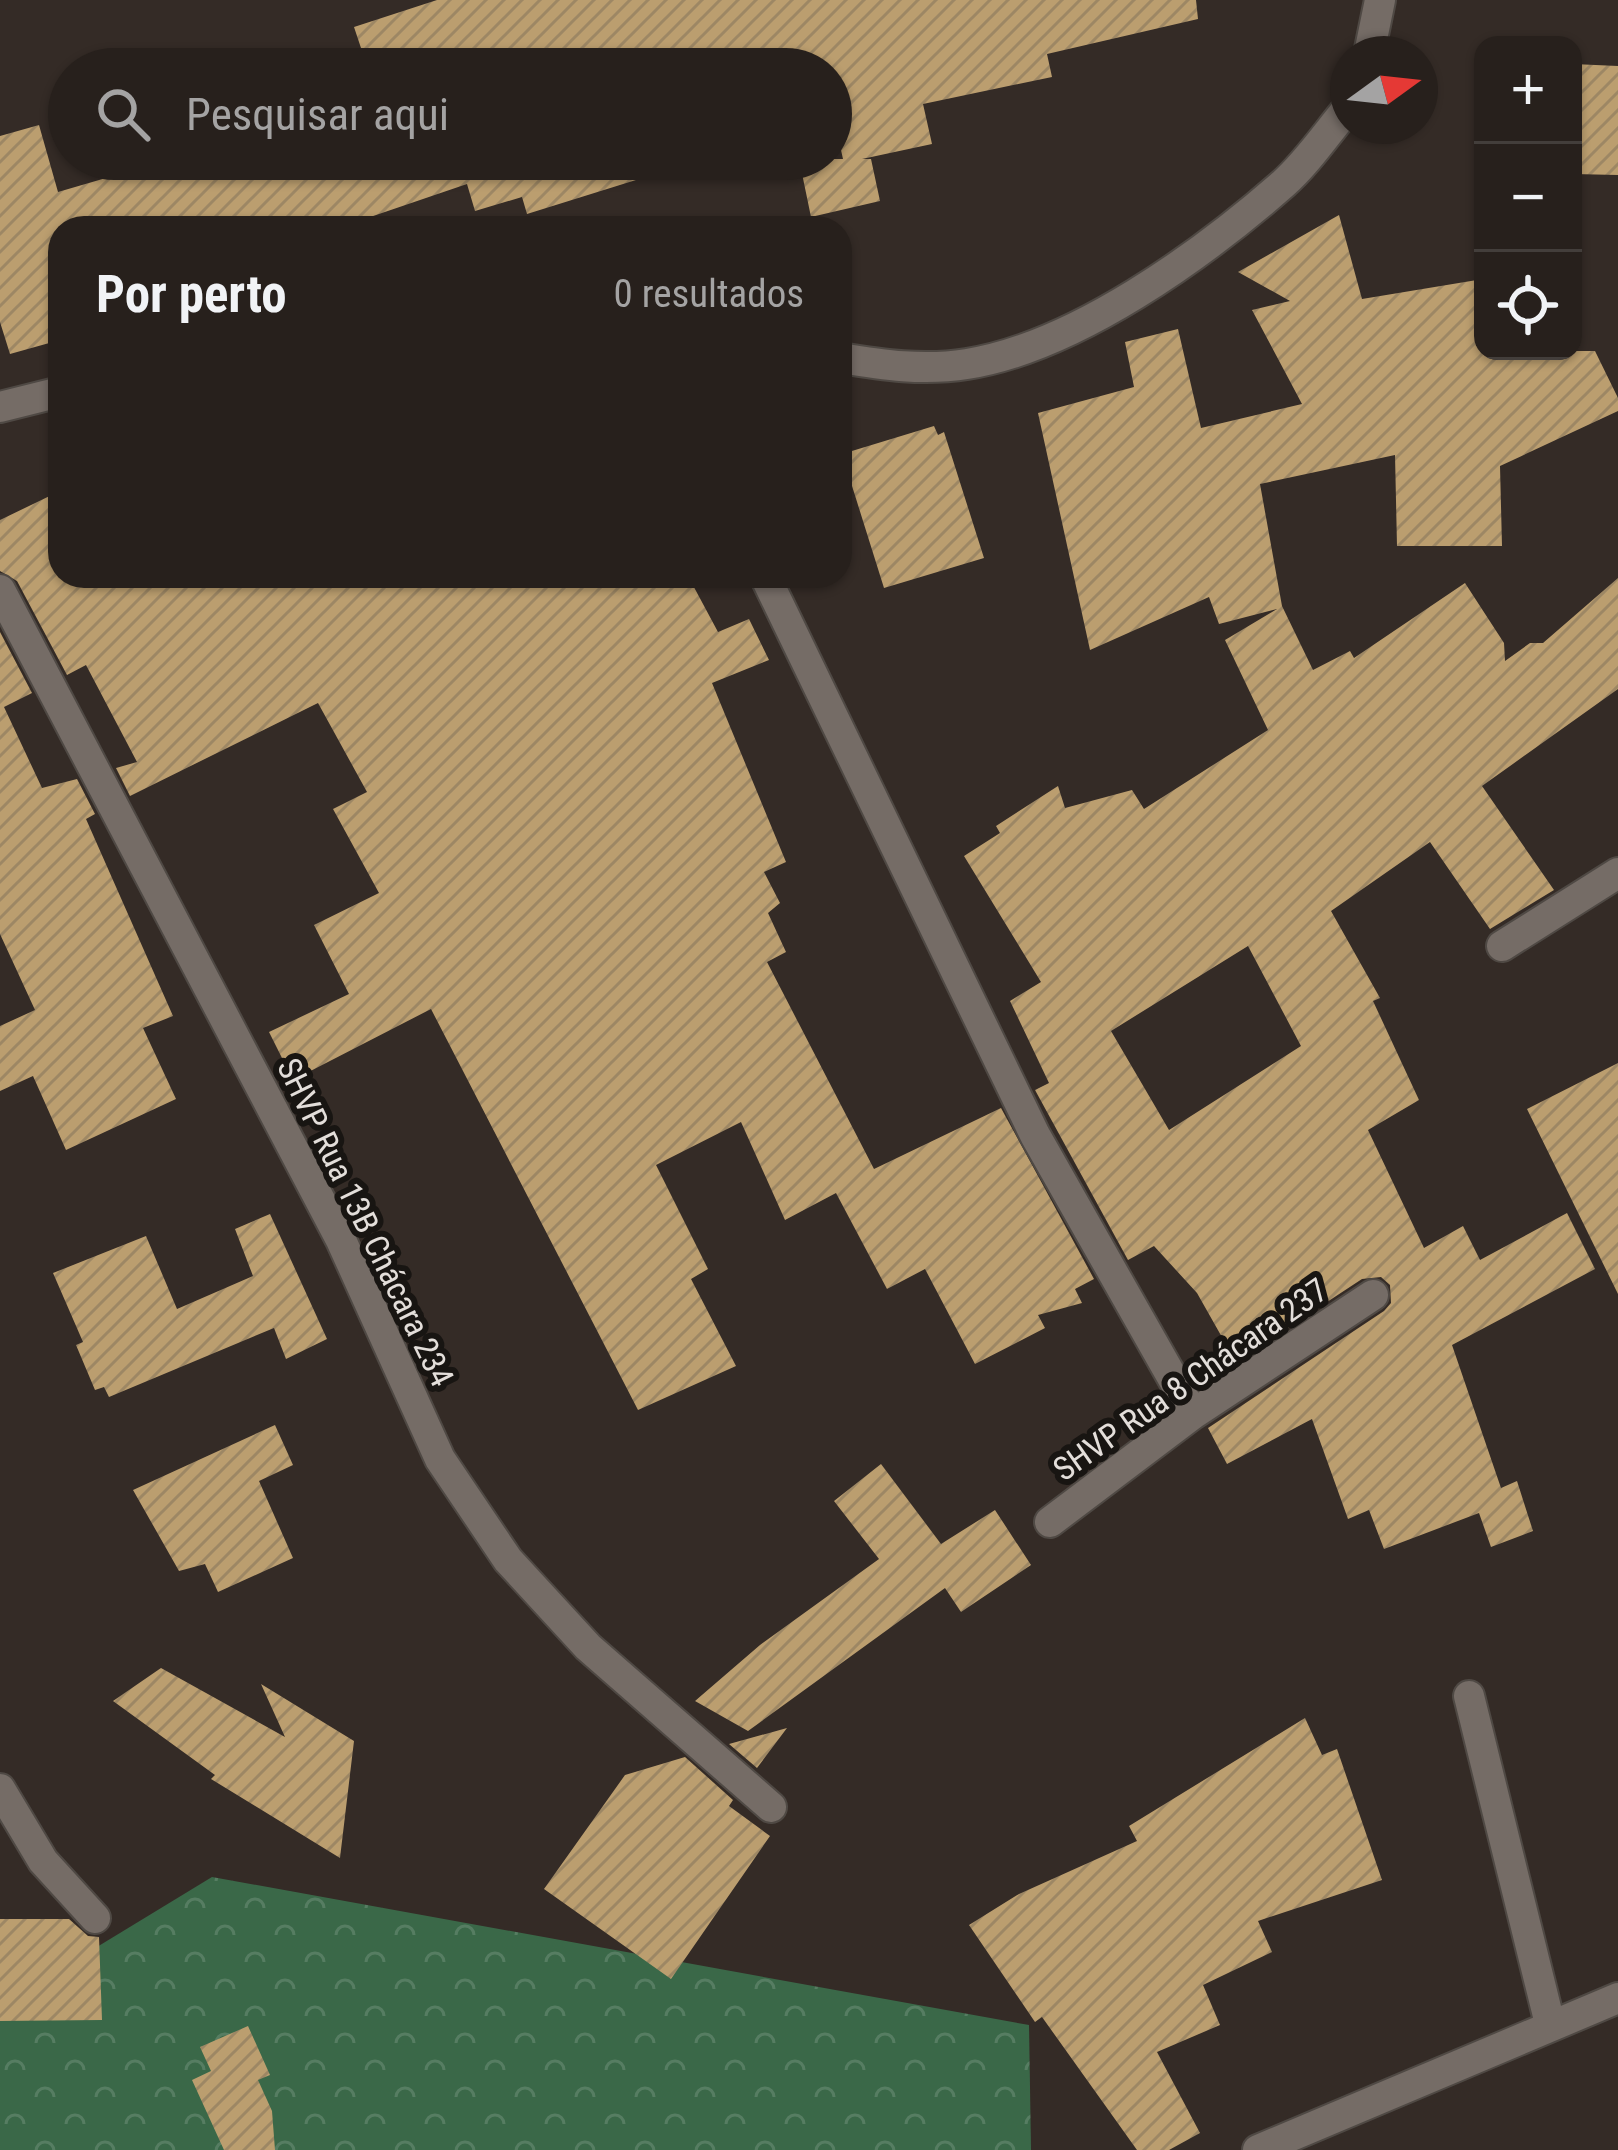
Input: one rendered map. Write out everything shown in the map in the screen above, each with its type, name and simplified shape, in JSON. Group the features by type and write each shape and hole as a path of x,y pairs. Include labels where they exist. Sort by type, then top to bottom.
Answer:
{"street":[{"path":"1373,36 1380,0"},
{"path":"852,360 904,369 970,364 1057,335 1175,268 1286,182 1330,129"},
{"path":"0,407 48,395"},
{"path":"771,588 1035,1136 1193,1414"},
{"name":"SHVP Rua 13B Chácara 234","path":"0,590 341,1240 440,1460 508,1560 588,1646 666,1720 770,1807"},
{"path":"1502,946 1618,873"},
{"name":"SHVP Rua 8 Chácara 237","path":"1050,1522 1193,1414 1373,1295"},
{"path":"1469,1696 1550,2024"},
{"path":"0,1789 44,1861 95,1918"},
{"path":"1258,2150 1618,1998"}],"green space":[{"path":"212,1877 1029,2025 1031,2150 0,2150 0,2006"}],"building":[{"path":"437,0 1196,0 1198,19 1047,54 1052,77 923,104 932,144 862,159 871,159 880,201 815,216 811,216 803,180 852,180 852,48 361,48 354,27"},
{"path":"1582,64 1618,66 1618,175 1582,174"},
{"path":"39,125 48,157 48,180 55,180 58,192 99,180 636,180 527,214 522,197 475,211 467,184 373,216 48,216 48,343 10,354 0,322 0,136"},
{"path":"1339,215 1362,299 1474,280 1474,360 1582,360 1582,351 1595,351 1618,398 1618,411 1500,466 1502,546 1397,546 1395,455 1260,484 1282,606 1313,670 1350,651 1354,658 1465,583 1504,643 1505,661 1530,643 1543,643 1618,578 1618,689 1482,786 1554,890 1490,929 1430,842 1331,911 1380,998 1373,1001 1419,1100 1368,1130 1424,1248 1463,1226 1480,1260 1567,1213 1595,1269 1452,1345 1501,1488 1517,1481 1533,1531 1491,1547 1479,1513 1384,1549 1369,1510 1348,1519 1312,1419 1227,1464 1208,1428 1384,1311 1391,1303 1390,1285 1381,1277 1362,1279 1236,1362 1197,1293 1154,1246 1128,1260 1035,1090 1049,1083 1010,1001 1041,982 964,856 1000,833 996,826 1058,786 1065,808 1132,790 1144,809 1268,730 1225,640 1277,609 1219,624 1209,597 1090,650 1038,413 1134,387 1125,342 1178,329 1201,428 1302,404 1252,310 1290,301 1238,272","holes":["1248,946 1301,1046 1169,1130 1111,1031"]},
{"path":"934,426 938,435 944,432 984,558 884,588 852,486 852,451"},
{"path":"48,497 48,588 694,588 718,632 749,619 769,660 712,683 786,862 764,872 780,903 768,913 786,952 767,962 874,1169 1001,1108 1094,1279 1075,1289 1082,1303 1038,1315 1045,1328 975,1364 925,1269 887,1289 836,1193 785,1220 741,1122 656,1165 708,1269 691,1279 736,1366 638,1410 431,1009 293,1080 269,1032 349,994 314,925 379,893 333,809 367,792 318,703 130,796 116,768 137,762 86,665 67,675 17,581 0,571 0,520"},
{"path":"0,632 32,693 4,707 42,788 77,779 95,814 86,819 173,1016 143,1028 176,1099 66,1150 33,1076 0,1091 0,1026 35,1010 0,934"},
{"path":"1618,1063 1618,1294 1527,1109"},
{"path":"270,1214 327,1339 286,1359 274,1328 109,1397 104,1387 95,1390 76,1345 83,1342 53,1273 146,1236 177,1309 253,1276 235,1229"},
{"path":"275,1425 293,1465 259,1481 293,1558 218,1592 205,1564 179,1571 133,1490"},
{"path":"881,1464 941,1544 995,1510 1031,1565 961,1612 945,1588 748,1731 695,1701 760,1645 879,1559 834,1501"},
{"path":"161,1668 285,1737 261,1684 354,1741 340,1858 211,1779 215,1775 113,1701"},
{"path":"1305,1718 1322,1755 1337,1749 1382,1880 1258,1921 1272,1952 1203,1985 1220,2025 1157,2052 1200,2133 1169,2150 1137,2150 1042,2017 1035,2022 969,1925 1019,1894 1137,1841 1129,1826"},
{"path":"787,1728 757,1768 729,1744"},
{"path":"685,1757 733,1800 729,1806 770,1836 671,1979 544,1889 625,1775"},
{"path":"0,1919 69,1919 88,1936 99,1937 102,2020 0,2021"},
{"path":"248,2026 270,2075 258,2080 272,2111 275,2150 224,2150 192,2080 211,2071 200,2047"}]}
